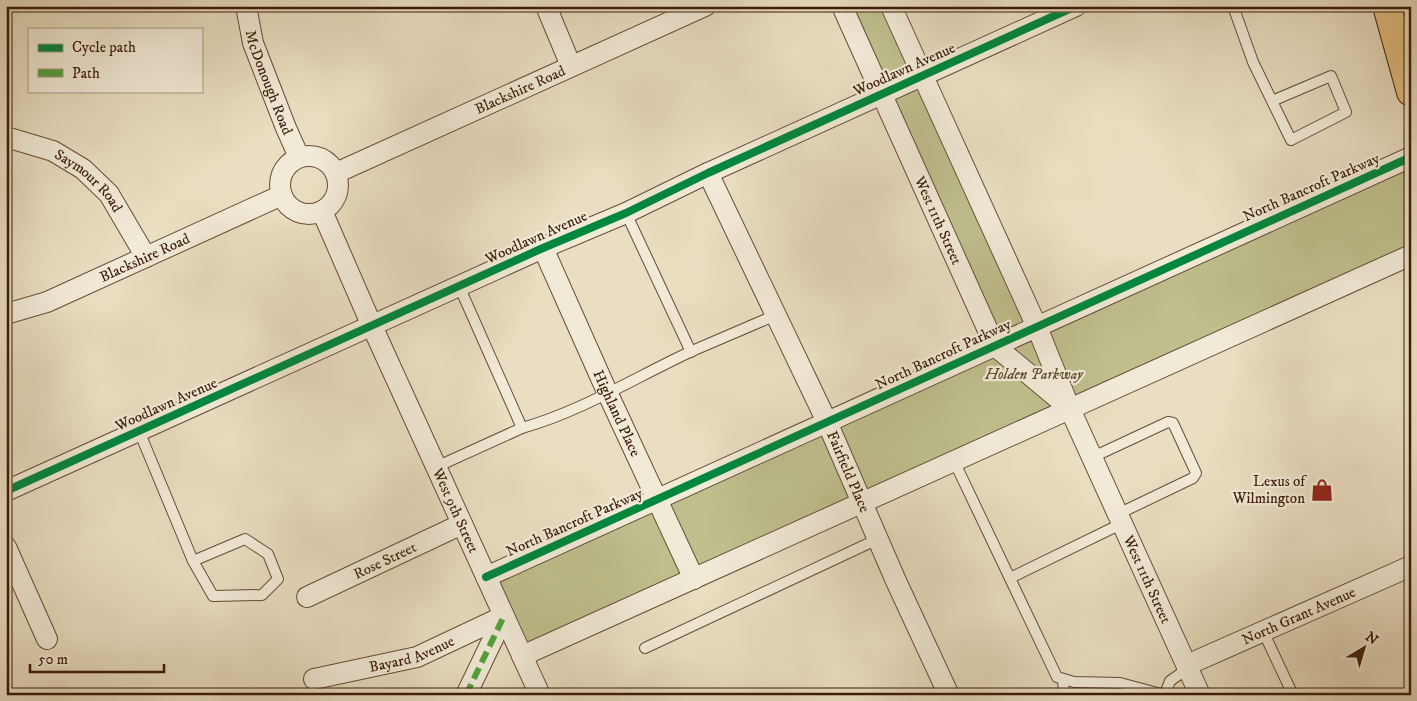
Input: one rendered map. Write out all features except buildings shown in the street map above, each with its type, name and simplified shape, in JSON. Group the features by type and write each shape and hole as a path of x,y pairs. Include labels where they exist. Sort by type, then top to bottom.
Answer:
{"main road":[{"path":"1387,6 1411,92"}],"street":[{"name":"McDonough Road","path":"246,6 253,43 299,157"},
{"path":"546,6 571,66"},
{"name":"Blackshire Road","path":"336,172 705,6"},
{"name":"West 11th Street","path":"842,6 995,346 1070,409"},
{"name":"West 11th Street","path":"892,6 1037,327 1070,409 1200,695"},
{"name":"Woodlawn Avenue","path":"6,491 543,248 626,213 708,173 1076,6"},
{"name":"Saymour Road","path":"6,137 53,151 82,169 109,194 146,257"},
{"path":"299,157 319,157 336,172 338,192 332,203 322,212 309,214 298,212 290,206 282,195 280,183 283,171 299,157"},
{"name":"North Bancroft Parkway","path":"486,577 1411,157"},
{"name":"Fairfield Place","path":"708,173 827,422 947,691"},
{"name":"Blackshire Road","path":"6,314 47,302 282,195"},
{"path":"322,212 372,326"},
{"name":"Highland Place","path":"543,248 694,579"},
{"path":"522,656 1411,255"},
{"name":"West 9th Street","path":"372,326 540,695"},
{"name":"Rose Street","path":"307,597 462,524"},
{"path":"6,547 47,639"},
{"name":"North Grant Avenue","path":"1187,665 1411,566"},
{"path":"468,690 504,616"},
{"name":"Bayard Avenue","path":"314,679 417,657 504,616"}],"lane":[{"path":"1233,6 1253,62 1272,101 1291,140 1346,112 1331,76 1272,101"},
{"path":"626,213 692,352"},
{"path":"459,286 522,428"},
{"path":"436,467 522,428 608,394 692,352 776,315"},
{"path":"1010,578 1193,478 1196,473 1173,423 1168,422 1093,457"},
{"path":"139,431 193,561 213,596 262,596 278,579 268,554 245,539 193,561"},
{"path":"954,461 1057,677 1074,682 1120,682 1165,694 1170,682 1187,665"},
{"path":"645,648 878,540"},
{"path":"1262,631 1293,695"},
{"path":"1063,679 1064,695"}],"green space":[{"name":"Holden Parkway","path":"842,6 891,6 1037,327 1411,157 1411,255 522,656 486,577 995,346"}],"marked path":[{"path":"466,695 504,616"}],"cycle path":[{"path":"6,491 543,248 626,213 708,173 1076,6"},
{"path":"486,577 1411,157"}],"place":[{"name":"Lexus of Wilmington","path":"1322,490"}]}
